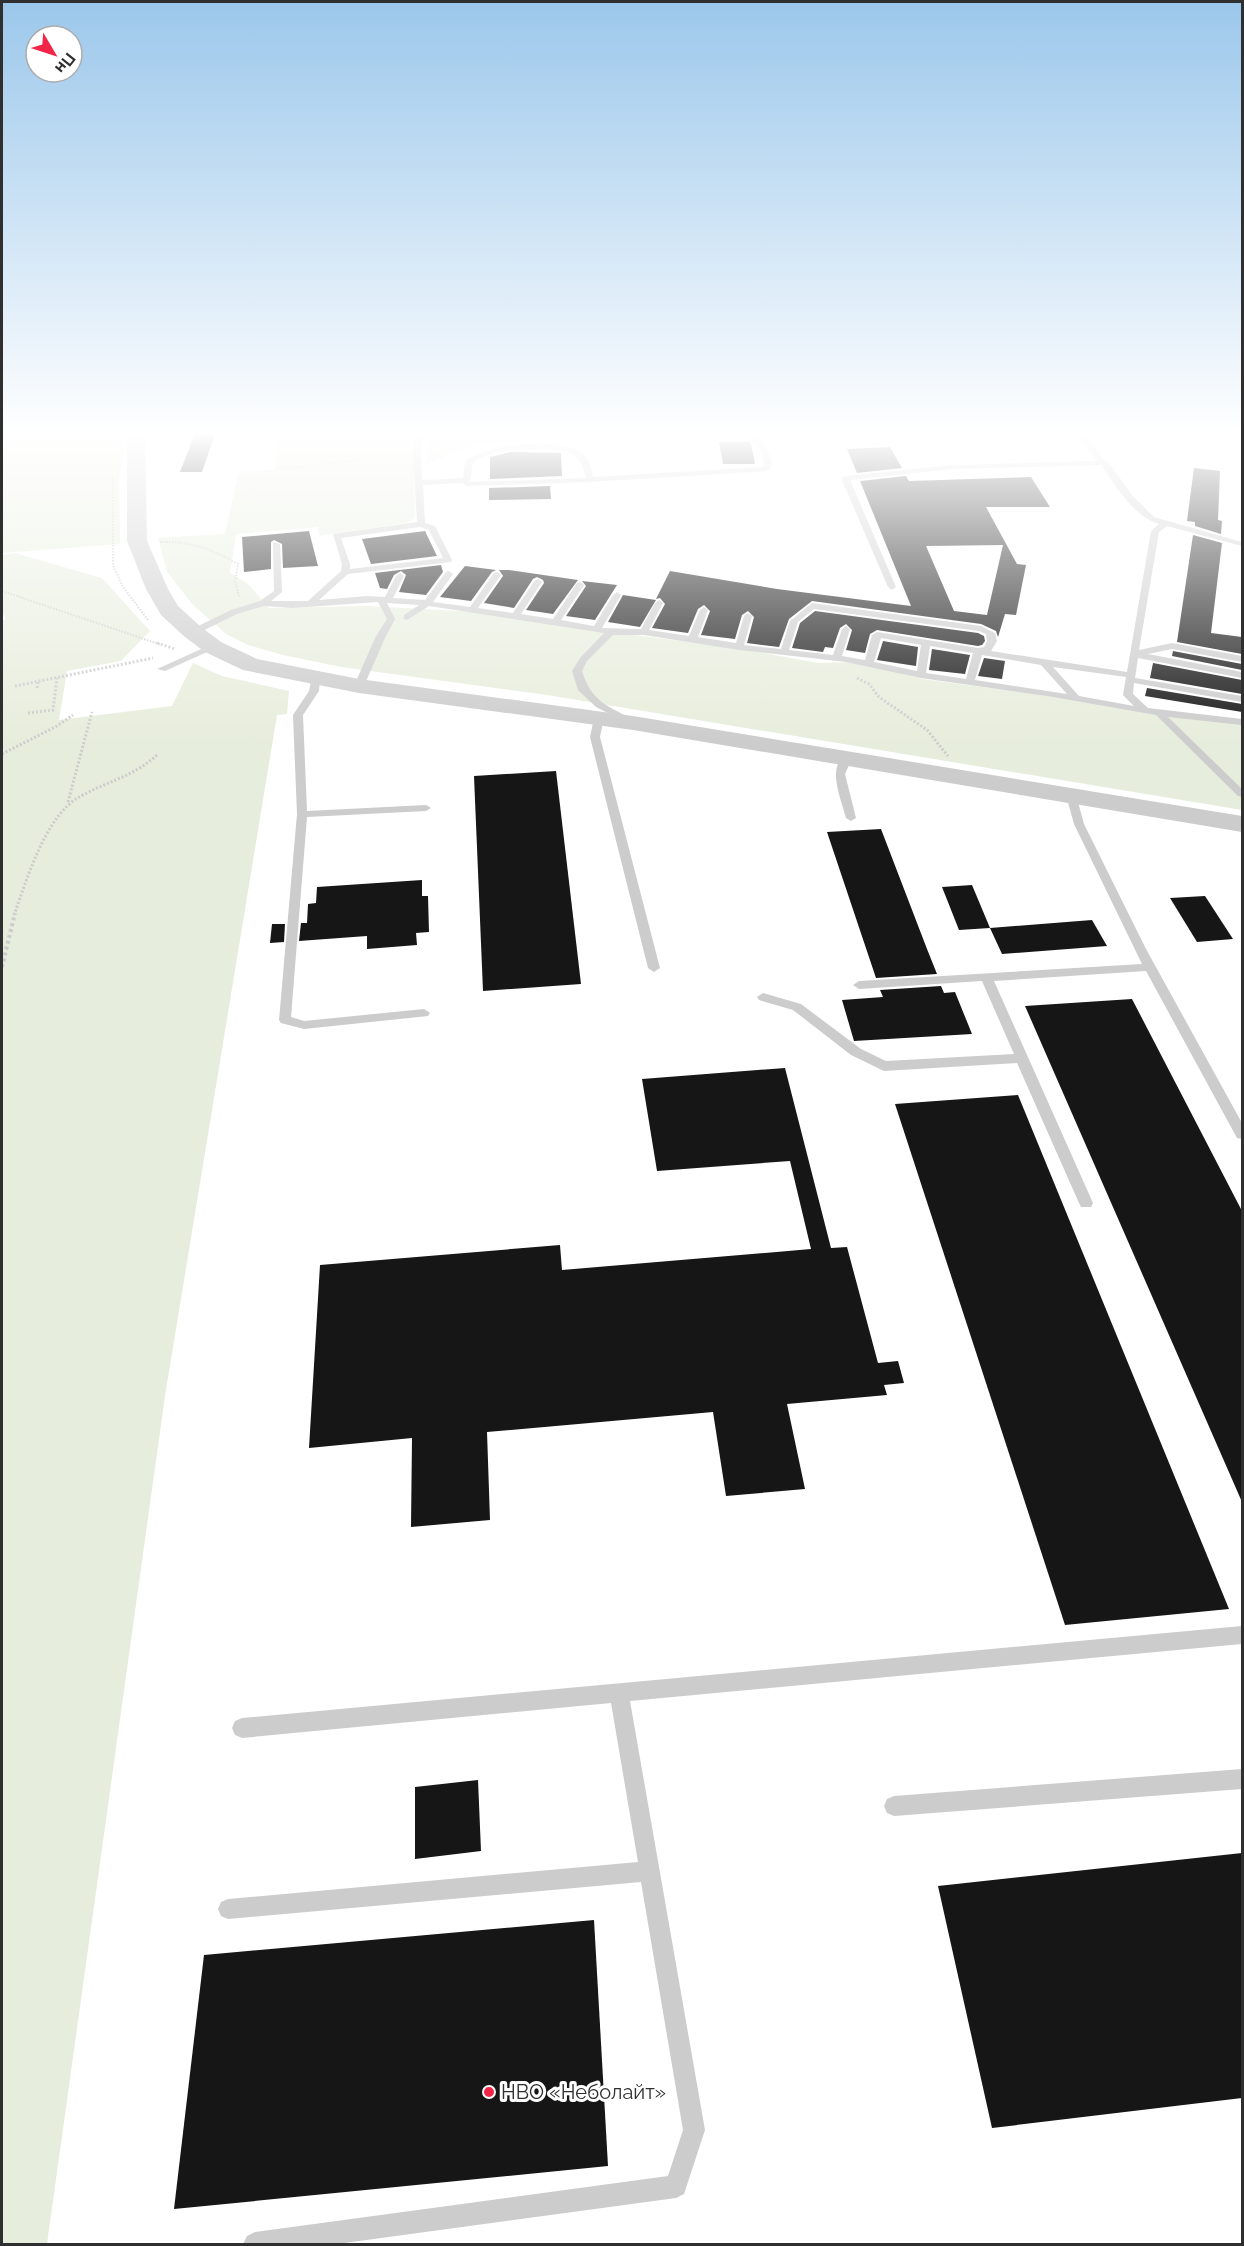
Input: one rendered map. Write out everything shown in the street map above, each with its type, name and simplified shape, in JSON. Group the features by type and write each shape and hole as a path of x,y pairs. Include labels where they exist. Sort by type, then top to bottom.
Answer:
{"street":[{"path":"137,536 137,543 184,643 213,647 251,665 359,686 633,723 1242,824"}],"lane":[{"path":"337,536 346,564 345,572"},
{"path":"311,603 345,572 448,560 436,536"},
{"path":"870,536 892,587"},
{"path":"1145,711 1128,695 1154,536"},
{"path":"1212,536 1242,544"},
{"path":"184,643 248,608 263,603 278,592 276,544"},
{"path":"407,617 428,603 449,574"},
{"path":"473,608 497,575"},
{"path":"384,600 400,576"},
{"path":"516,615 538,582"},
{"path":"556,621 580,585"},
{"path":"597,629 617,595"},
{"path":"263,603 384,600 473,608 611,632 644,632 739,647 837,658 921,675 1095,701 1145,711 1242,722"},
{"path":"359,686 391,619 384,600"},
{"path":"644,632 659,603"},
{"path":"784,653 794,621 812,606 981,629 990,633 992,641 988,649 978,651"},
{"path":"692,640 704,610"},
{"path":"739,647 748,616"},
{"path":"837,658 846,629"},
{"path":"611,632 583,660 577,671 583,690 599,705 633,723"},
{"path":"869,663 877,635 1131,677 1242,699"},
{"path":"921,675 926,643"},
{"path":"1134,654 1172,646 1242,659"},
{"path":"162,669 213,647"},
{"path":"970,682 978,651"},
{"path":"1134,654 1242,675"},
{"path":"1044,663 1076,698"},
{"path":"315,678 314,691 298,715 302,814 285,1020 304,1025 424,1013"},
{"path":"1095,701 1174,727"},
{"path":"1160,713 1242,794"},
{"path":"599,718 595,737 654,968"},
{"path":"847,759 840,774 852,818"},
{"path":"1071,795 1079,824 1150,967 1242,1134"},
{"path":"302,814 426,808"},
{"path":"859,985 1150,967"},
{"path":"986,977 1086,1203"},
{"path":"763,997 797,1007 856,1052 884,1066 1022,1058"},
{"path":"242,1728 1242,1635"},
{"path":"255,2244 676,2186 694,2130 619,1694"},
{"path":"894,1806 1242,1779"},
{"path":"228,1909 650,1871"}],"path":[{"path":"137,543 195,543 221,552 237,564 238,595 248,608"},
{"path":"2,591 182,651 184,643"},
{"path":"172,654 184,643"},
{"path":"15,686 161,657"},
{"path":"823,658 836,668 869,684 879,697 927,730 950,758 975,779"},
{"path":"28,713 53,710 57,678"},
{"path":"37,688 38,682"},
{"path":"2,967 10,927 34,867 54,823 68,803 76,761 88,734 92,712"},
{"path":"2,754 57,726 73,715"},
{"path":"68,803 136,773 148,766 158,754"}],"green space":[{"path":"2,536 120,536 120,544 2,553"},
{"path":"236,536 230,573 248,584 269,608 367,606 495,613 579,628 730,647 818,663 855,662 923,679 1242,723 1242,810 547,695 341,667 283,655 248,645 226,634 193,605 167,572 158,538"},
{"path":"15,553 102,578 150,631 121,661 67,671 59,720 172,706 193,663 222,676 289,691 287,714 277,715 165,1396 47,2244 2,2244 2,621 6,619 2,612 2,555"}],"building":[{"path":"310,536 318,566 283,568 282,544 274,540 271,542 271,569 244,572 242,537"},
{"path":"387,536 427,536 437,556 371,564 362,539"},
{"path":"882,536 1002,536 1017,564 1026,565 1016,615 1005,614 998,637 996,631 981,624 812,601 789,619 779,647 747,643 754,617 748,611 742,615 735,639 701,635 710,611 704,605 698,609 688,633 652,628 665,604 660,598 656,599 670,571 777,589 911,606","holes":["1003,545 987,615 954,611 926,546"]},
{"path":"1193,536 1222,543 1211,633 1242,637 1242,654 1177,642"},
{"path":"441,565 443,572 426,595 399,592 406,575 401,571 394,575 387,589 380,588 375,573"},
{"path":"465,566 496,570 492,572 471,601 440,597"},
{"path":"499,570 578,580 553,614 526,610 544,583 537,577 533,579 514,608 484,603 503,576"},
{"path":"582,581 617,585 595,620 566,616 586,586"},
{"path":"623,595 656,600 640,627 608,622"},
{"path":"815,611 978,633 984,636 985,641 978,646 877,630 870,634 865,653 846,650 852,630 846,624 840,628 833,648 825,647 823,652 792,648 800,623"},
{"path":"883,641 918,647 916,666 877,660"},
{"path":"932,649 970,655 965,674 929,670"},
{"path":"1173,651 1242,664 1242,670 1172,656"},
{"path":"984,658 1005,661 1002,679 978,676"},
{"path":"1153,663 1242,680 1242,694 1150,678"},
{"path":"1147,688 1242,704 1242,712 1145,696"},
{"path":"556,771 581,984 483,991 474,776"},
{"path":"881,829 937,974 876,978 827,832"},
{"path":"422,880 422,896 428,896 429,932 416,933 417,945 367,949 367,936 299,941 301,923 307,923 308,904 316,903 317,887"},
{"path":"972,885 990,928 959,930 942,887"},
{"path":"1205,896 1233,939 1197,942 1170,898"},
{"path":"1092,920 1107,946 1002,954 990,928"},
{"path":"272,924 285,924 284,942 270,943"},
{"path":"941,986 944,993 955,992 972,1034 854,1041 842,1000 883,997 880,990"},
{"path":"1132,999 1242,1211 1242,1502 1025,1006"},
{"path":"785,1068 831,1248 847,1247 878,1363 898,1361 904,1383 884,1385 887,1395 787,1404 805,1489 726,1496 713,1412 487,1432 490,1520 411,1527 412,1438 309,1448 320,1265 560,1245 562,1270 811,1249 790,1161 657,1171 642,1079"},
{"path":"1018,1095 1229,1609 1065,1625 895,1104"},
{"path":"478,1780 481,1851 415,1859 415,1787"},
{"path":"1242,1853 1242,2098 992,2128 938,1886"},
{"path":"594,1920 608,2166 174,2209 204,1955"}],"place":[{"name":"НВО «Неболайт»","path":"489,2092"}]}
